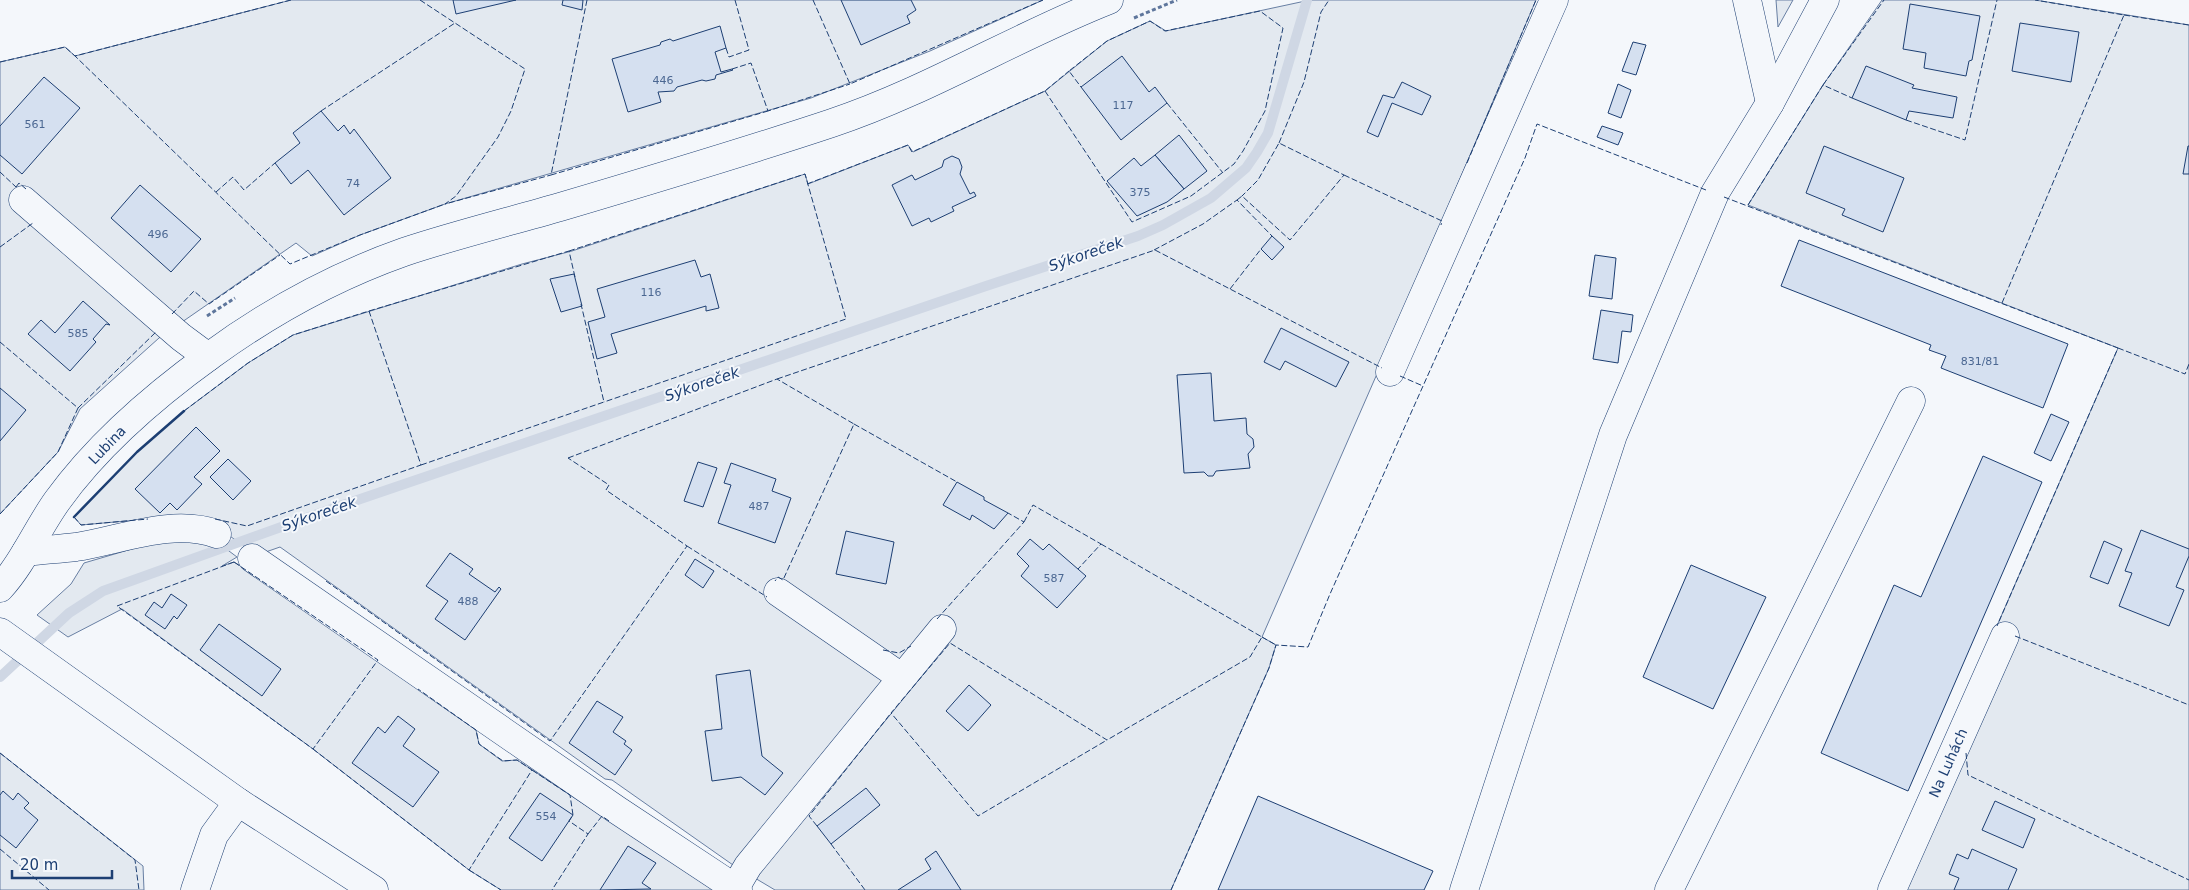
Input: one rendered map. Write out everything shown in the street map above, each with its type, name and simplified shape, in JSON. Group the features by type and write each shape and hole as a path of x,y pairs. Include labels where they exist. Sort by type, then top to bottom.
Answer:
{"street":[{"name":"Lubina","path":"0,588 26,552 57,501 109,441 153,401 208,357 278,311 361,269 406,252 650,180 834,122 885,103 1074,14 1109,0"},
{"path":"1390,372 1554,0"},
{"path":"1747,0 1770,102"},
{"path":"1464,890 1613,435 1715,193 1770,102 1824,0"},
{"path":"22,200 181,337 208,357"},
{"path":"1669,890 1911,401"},
{"path":"26,552 75,547 179,528 204,530 217,534"},
{"path":"252,558 617,810 737,889 748,866 942,629"},
{"path":"778,592 901,677"},
{"path":"0,632 238,802 374,890"},
{"name":"Na Luhách","path":"1892,890 2004,636"},
{"path":"195,890 214,835 238,802"}],"shaded area":[{"path":"291,0 1043,0 930,51 811,98 445,204 360,235 312,256 296,243 159,338 80,409 58,452 0,514 0,62 65,47 75,56"},
{"path":"1310,0 1536,0 1380,367 1262,637 1276,645 1269,668 1171,890 775,890 733,865 612,780 605,779 280,547 260,554 250,550 221,530 160,518 81,525 74,517 137,452 184,411 248,363 293,335 522,264 572,251 805,174 808,184 908,145 913,152 1045,91 1107,41 1150,21 1166,31"},
{"path":"1776,0 1793,0 1778,27"},
{"path":"1882,0 2035,0 2189,25 2189,890 1905,890 1996,628 2118,348 1748,205 1823,85"},
{"path":"169,538 213,539 237,557 222,566 234,562 257,576 476,730 479,744 502,761 517,760 714,890 501,890 469,870 313,749 122,609 68,637 37,615 71,584 84,563"},
{"path":"0,753 143,866 144,890 0,890"}],"building":[{"path":"453,0 516,0 456,14"},
{"path":"563,0 583,0 582,10 562,5"},
{"path":"841,0 911,0 916,10 907,16 910,23 861,45"},
{"path":"1910,4 1980,16 1972,60 1969,61 1966,76 1924,68 1926,53 1903,49"},
{"path":"2020,23 2079,32 2071,82 2012,71"},
{"path":"720,26 726,48 715,52 721,72 733,70 716,75 715,79 702,80 677,87 674,91 658,92 661,102 628,112 612,59 660,45 661,42 670,39 673,41"},
{"path":"1633,42 1646,45 1636,75 1622,71"},
{"path":"1122,56 1149,92 1155,87 1167,103 1121,140 1081,87"},
{"path":"1866,66 1914,85 1912,88 1957,97 1953,118 1909,111 1906,120 1852,98"},
{"path":"44,77 80,108 22,174 0,155 0,126"},
{"path":"1402,82 1431,96 1422,115 1392,103 1378,137 1367,132 1383,95 1394,98"},
{"path":"1618,84 1631,90 1621,118 1608,113"},
{"path":"321,111 338,131 344,125 350,134 354,129 391,178 344,215 308,170 291,184 275,163 300,143 293,133"},
{"path":"1602,126 1623,133 1618,145 1597,137"},
{"path":"1179,135 1207,171 1184,189 1155,155"},
{"path":"1824,146 1904,178 1883,232 1842,215 1845,209 1806,193"},
{"path":"2188,146 2189,174 2183,174"},
{"path":"1155,155 1184,189 1167,202 1137,216 1107,181 1134,158 1141,166"},
{"path":"952,156 959,159 962,167 960,174 970,194 974,192 976,196 952,207 954,211 931,222 929,218 912,226 892,185 912,175 915,180 942,167 944,160"},
{"path":"140,185 201,239 171,272 111,218"},
{"path":"1272,236 1284,247 1272,260 1261,249"},
{"path":"1799,240 2068,344 2043,408 1941,368 1946,356 1929,350 1931,345 1781,286"},
{"path":"1595,255 1616,258 1612,299 1589,296"},
{"path":"695,260 701,277 710,274 719,308 706,311 706,306 611,334 617,353 597,359 588,322 605,317 597,289"},
{"path":"574,274 582,306 561,312 550,279"},
{"path":"83,301 110,325 106,324 93,339 96,342 70,371 28,334 41,320 55,333"},
{"path":"1601,310 1633,315 1631,332 1622,331 1618,363 1593,359"},
{"path":"1281,328 1349,362 1336,387 1285,361 1280,370 1264,362"},
{"path":"1211,373 1214,421 1246,418 1247,434 1253,439 1254,447 1248,454 1250,468 1216,471 1213,476 1208,476 1204,472 1184,473 1177,375"},
{"path":"0,388 26,410 0,441"},
{"path":"2051,414 2069,422 2051,461 2034,453"},
{"path":"196,427 220,451 194,477 202,484 177,510 170,503 160,513 135,489"},
{"path":"1983,456 2042,482 1908,791 1821,753 1894,585 1921,597"},
{"path":"228,459 251,481 233,500 210,477"},
{"path":"698,462 717,468 703,507 684,501"},
{"path":"731,463 776,479 772,491 791,498 775,543 718,523 731,485 724,483"},
{"path":"957,482 1008,513 994,529 972,515 970,520 943,505"},
{"path":"2141,530 2189,549 2189,556 2176,587 2184,590 2169,626 2119,606 2132,573 2125,571"},
{"path":"846,531 894,542 886,584 836,574"},
{"path":"1030,539 1043,550 1049,544 1086,576 1057,608 1021,576 1029,566 1017,554"},
{"path":"2104,541 2122,549 2108,584 2090,577"},
{"path":"450,553 473,569 469,574 495,592 499,587 501,589 465,640 435,619 448,601 426,586"},
{"path":"695,559 714,571 703,588 685,575"},
{"path":"1691,565 1766,597 1713,709 1643,677"},
{"path":"171,594 187,605 177,619 174,616 165,629 145,615 154,602 162,608"},
{"path":"219,624 281,669 262,696 200,650"},
{"path":"750,670 762,756 783,773 765,795 741,777 712,781 705,731 722,729 716,675"},
{"path":"969,685 991,705 968,731 946,711"},
{"path":"597,701 623,717 613,732 626,741 624,744 632,750 615,775 569,743"},
{"path":"398,716 415,729 403,746 439,772 413,807 352,763 378,727 385,733"},
{"path":"866,788 880,805 831,844 817,826"},
{"path":"3,791 13,800 18,793 29,803 24,808 38,820 16,848 0,835 0,795"},
{"path":"540,793 573,815 542,861 509,838"},
{"path":"1258,796 1433,871 1424,890 1218,890"},
{"path":"1995,801 2035,819 2023,848 1982,830"},
{"path":"628,846 656,863 642,883 651,889 600,890"},
{"path":"1972,849 2017,869 2008,890 1954,890 1959,878 1949,874 1957,854 1968,859"},
{"path":"936,851 961,890 898,890 931,869 925,859"}],"waterway":[{"name":"Sýkoreček","path":"0,677 69,613 103,591 334,508 1138,236 1163,225 1211,198 1246,168 1257,152 1268,133 1307,0"}],"fence":[{"path":"291,0 75,56 290,264 360,235 445,204"},
{"path":"420,0 525,69 511,111 498,137 456,196 445,204 551,175"},
{"path":"587,0 551,175 768,111"},
{"path":"726,48 729,57 749,50 735,0"},
{"path":"813,0 850,84 1043,0"},
{"path":"1279,143 1304,82 1321,12 1329,0"},
{"path":"1467,163 1536,0"},
{"path":"1823,85 1884,0"},
{"path":"1906,120 1965,140 1997,0"},
{"path":"2002,303 2124,15 2035,0"},
{"path":"1045,91 1132,222 1191,196 1234,164 1265,111 1283,28 1260,11 1165,31 1150,21 1107,41 1069,71 1081,87"},
{"path":"2124,15 2189,25"},
{"path":"321,111 455,23"},
{"path":"0,62 65,47 75,56"},
{"path":"732,69 751,63 768,111 850,84"},
{"path":"807,184 908,145 912,152 1045,91 1069,71"},
{"path":"1748,205 1823,85 1852,98"},
{"path":"1167,103 1223,173"},
{"path":"1171,890 1269,668 1276,645 1308,647 1525,158 1537,124 1706,190"},
{"path":"1237,200 1242,196 1290,240 1344,175 1279,143 1258,180 1242,196"},
{"path":"216,192 233,177 244,190 275,163"},
{"path":"0,172 16,187"},
{"path":"569,251 805,174 846,319 604,402"},
{"path":"1344,175 1442,221 1441,225"},
{"path":"16,187 19,183 26,189"},
{"path":"1724,197 2118,348 1997,626"},
{"path":"1154,250 1203,224 1237,200 1272,236"},
{"path":"0,247 33,223"},
{"path":"1230,289 1261,249"},
{"path":"777,379 1155,250 1382,368"},
{"path":"369,311 569,251 575,277"},
{"path":"172,314 194,291 209,304 280,255"},
{"path":"421,465 604,402 581,304"},
{"path":"184,411 248,363 293,335 369,311 421,465 247,526 215,519"},
{"path":"0,342 78,408 157,331"},
{"path":"2118,348 2185,374 2189,364"},
{"path":"1400,376 1423,386"},
{"path":"568,458 777,379 854,424 783,580 778,577 775,581"},
{"path":"0,514 58,452 78,408"},
{"path":"854,424 957,482"},
{"path":"326,581 550,741 687,546 606,490 609,485 568,458"},
{"path":"1024,522 1033,505 1101,544 1078,569"},
{"path":"937,619 1024,522 1008,513"},
{"path":"74,517 81,525 148,519"},
{"path":"1101,544 1262,637 1250,657 1107,740 950,643 891,713 978,816 1107,740"},
{"path":"687,546 767,597"},
{"path":"234,562 378,660 313,749 117,606 234,562"},
{"path":"2015,636 2189,705"},
{"path":"1262,637 1276,645"},
{"path":"883,650 899,653 911,646"},
{"path":"313,749 469,870 532,770 517,760 503,761 479,744 476,730 418,689"},
{"path":"817,826 809,816 891,713"},
{"path":"0,753 135,860 139,890"},
{"path":"1966,753 1968,775 2189,880"},
{"path":"532,770 570,795 573,815 569,821 588,834 552,890"},
{"path":"588,834 602,816 609,821"},
{"path":"831,844 865,890"},
{"path":"0,849 49,890"},
{"path":"469,870 501,890"}],"wall":[{"path":"74,517 137,452 184,411"}]}
